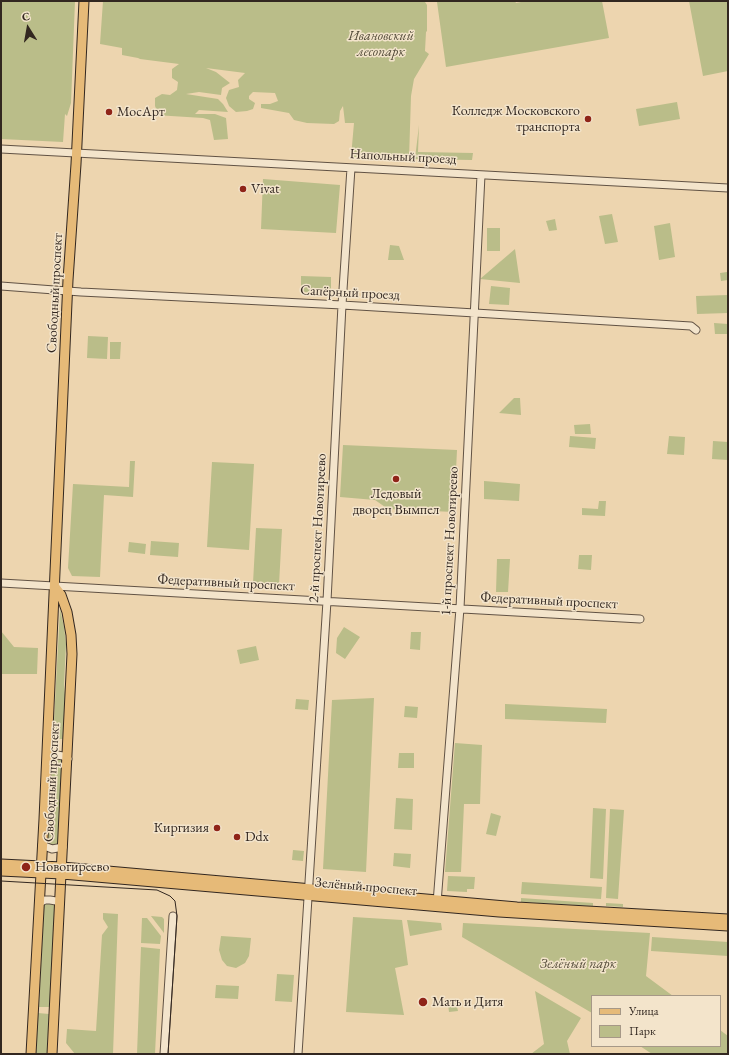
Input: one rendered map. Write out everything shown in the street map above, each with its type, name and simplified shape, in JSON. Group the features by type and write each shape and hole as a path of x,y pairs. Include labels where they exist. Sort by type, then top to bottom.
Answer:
{"main road":[{"name":"Свободный проспект","path":"31,1054 47,760 68,291 77,154 84,1"},
{"name":"Свободный проспект","path":"52,1054 68,759 72,654 71,635 64,603 61,595 55,587"},
{"name":"Зелёный проспект","path":"1,864 41,870"},
{"name":"Зелёный проспект","path":"1,871 62,871 437,904 728,926"},
{"name":"Зелёный проспект","path":"437,904 525,907 728,919"}],"street":[{"name":"Напольный проезд","path":"1,150 728,188"},
{"name":"2-й проспект Новогиреево","path":"298,1054 307,892 327,602 342,306 351,168"},
{"name":"1-й проспект Новогиреево","path":"437,904 460,608 481,175"},
{"name":"Сапёрный проезд","path":"1,286 691,326 696,330"},
{"name":"Федеративный проспект","path":"1,583 640,619"},
{"path":"47,760 51,756 57,755 68,759"},
{"path":"42,846 52,849 63,846"},
{"path":"39,903 45,900 50,900 56,901 60,904"},
{"path":"164,1054 173,916"}],"green space":[{"path":"1,1 75,1 71,103 67,116 65,114 63,142 1,139"},
{"name":"Ивановский лесопарк","path":"103,1 425,2 427,5 427,31 425,51 429,54 414,79 411,96 409,159 351,157 354,123 345,123 343,106 340,111 339,121 334,124 307,123 294,120 289,113 261,108 261,104 270,104 278,101 275,93 253,92 249,96 249,99 255,103 253,109 236,112 229,106 226,98 229,90 239,87 238,80 245,73 206,68 216,72 230,83 222,88 221,95 199,92 186,94 218,99 223,104 228,112 199,110 195,114 215,114 226,118 228,139 214,140 210,120 203,118 155,115 157,111 155,106 155,98 162,94 170,95 177,90 178,82 172,78 172,69 179,64 122,55 122,48 100,44"},
{"path":"515,1 516,3 526,1 602,1 609,38 446,67 437,2"},
{"path":"689,1 728,1 728,71 703,76"},
{"path":"677,102 680,119 639,126 636,109"},
{"path":"419,125 418,152 473,153 472,160 415,159"},
{"path":"263,179 340,185 336,233 261,229"},
{"path":"612,214 618,242 605,244 599,216"},
{"path":"555,219 557,230 549,231 546,221"},
{"path":"670,223 675,257 659,260 654,226"},
{"path":"487,228 500,228 500,251 487,251"},
{"path":"390,245 399,246 404,260 388,260"},
{"path":"515,249 520,283 480,279"},
{"path":"727,272 728,280 721,281 720,273"},
{"path":"301,276 331,277 331,293 301,292"},
{"path":"491,286 510,288 509,305 489,304"},
{"path":"728,295 728,313 697,314 696,296"},
{"path":"714,323 728,324 728,334 715,334"},
{"path":"88,336 108,337 107,359 87,358"},
{"path":"110,342 121,342 120,359 110,359"},
{"path":"514,398 520,398 521,415 499,413"},
{"path":"590,424 591,434 575,434 574,425"},
{"path":"570,436 596,438 595,449 569,447"},
{"path":"669,436 685,437 684,455 667,454"},
{"path":"713,441 728,442 728,460 712,459"},
{"path":"343,445 457,450 454,512 388,509 375,500 340,497"},
{"path":"130,461 135,461 133,497 104,495 100,577 72,576 68,568 73,484 129,487"},
{"path":"212,462 254,464 249,550 207,547"},
{"path":"484,481 520,484 519,501 484,499"},
{"path":"599,501 606,501 605,516 582,515 582,508 598,509"},
{"path":"256,528 282,529 279,585 253,583"},
{"path":"151,541 179,543 178,557 150,555"},
{"path":"129,542 146,544 145,554 128,552"},
{"path":"579,555 592,555 591,570 578,569"},
{"path":"497,559 510,559 508,592 496,592"},
{"path":"60,609 66,644 64,685 66,704 64,739 53,739"},
{"path":"344,627 360,637 345,659 336,653 337,638"},
{"path":"1,631 14,647 38,648 37,674 1,674"},
{"path":"411,632 421,632 420,650 410,649"},
{"path":"256,646 259,660 240,664 237,650"},
{"path":"374,698 366,872 323,869 332,700"},
{"path":"296,699 309,700 308,710 295,709"},
{"path":"505,704 607,709 606,723 505,719"},
{"path":"405,706 418,707 417,718 404,717"},
{"path":"455,743 482,745 480,804 464,804 461,872 445,872"},
{"path":"399,753 414,753 414,768 398,768"},
{"path":"52,759 63,760 58,846 47,845"},
{"path":"396,798 413,799 412,830 394,829"},
{"path":"593,808 606,809 603,879 590,878"},
{"path":"610,809 624,810 618,899 606,898"},
{"path":"491,813 501,816 496,836 486,834"},
{"path":"293,850 304,851 303,861 292,860"},
{"path":"394,853 411,854 410,868 393,866"},
{"path":"448,876 475,877 474,889 467,889 467,892 447,891"},
{"path":"522,882 602,887 601,899 521,894"},
{"path":"521,898 593,903 593,906 521,902"},
{"path":"606,903 623,904 623,907 606,906"},
{"path":"44,904 55,904 50,1007 39,1007"},
{"path":"103,913 118,914 113,1054 75,1054 66,1043 67,1029 96,1031 102,935 108,927 103,919"},
{"path":"151,916 162,917 164,919 164,933"},
{"path":"353,917 402,920 408,965 395,968 404,1015 346,1012"},
{"path":"142,918 147,918 161,936 160,944 141,943"},
{"path":"407,920 441,923 442,930 410,936"},
{"name":"Зелёный парк","path":"463,923 650,933 646,976 672,995 591,995 591,1012 462,937"},
{"path":"221,936 251,938 249,956 245,963 236,968 227,966 222,960 219,950"},
{"path":"652,937 728,942 728,956 651,951"},
{"path":"141,947 160,949 155,1054 137,1054"},
{"path":"277,974 294,975 292,1002 275,1001"},
{"path":"216,985 239,986 238,999 215,998"},
{"path":"535,991 581,1018 567,1041 570,1054 531,1054 544,1044"},
{"path":"456,1003 458,1011 449,1012 448,1004"},
{"path":"38,1013 49,1014 47,1054 36,1054"},
{"path":"721,1031 728,1036 728,1054 652,1054 642,1047 721,1047"}],"tram line":[{"path":"1,881 157,890 170,896 175,901 177,916 168,1054"}],"place":[{"name":"МосАрт","path":"109,112"},
{"name":"Колледж Московского транспорта","path":"588,119"},
{"name":"Vivat","path":"243,189"},
{"name":"Ледовый дворец Вымпел","path":"396,479"},
{"name":"Киргизия","path":"217,828"},
{"name":"Ddx","path":"237,837"},
{"name":"Новогиреево","path":"26,867"},
{"name":"Мать и Дитя","path":"423,1002"}]}
